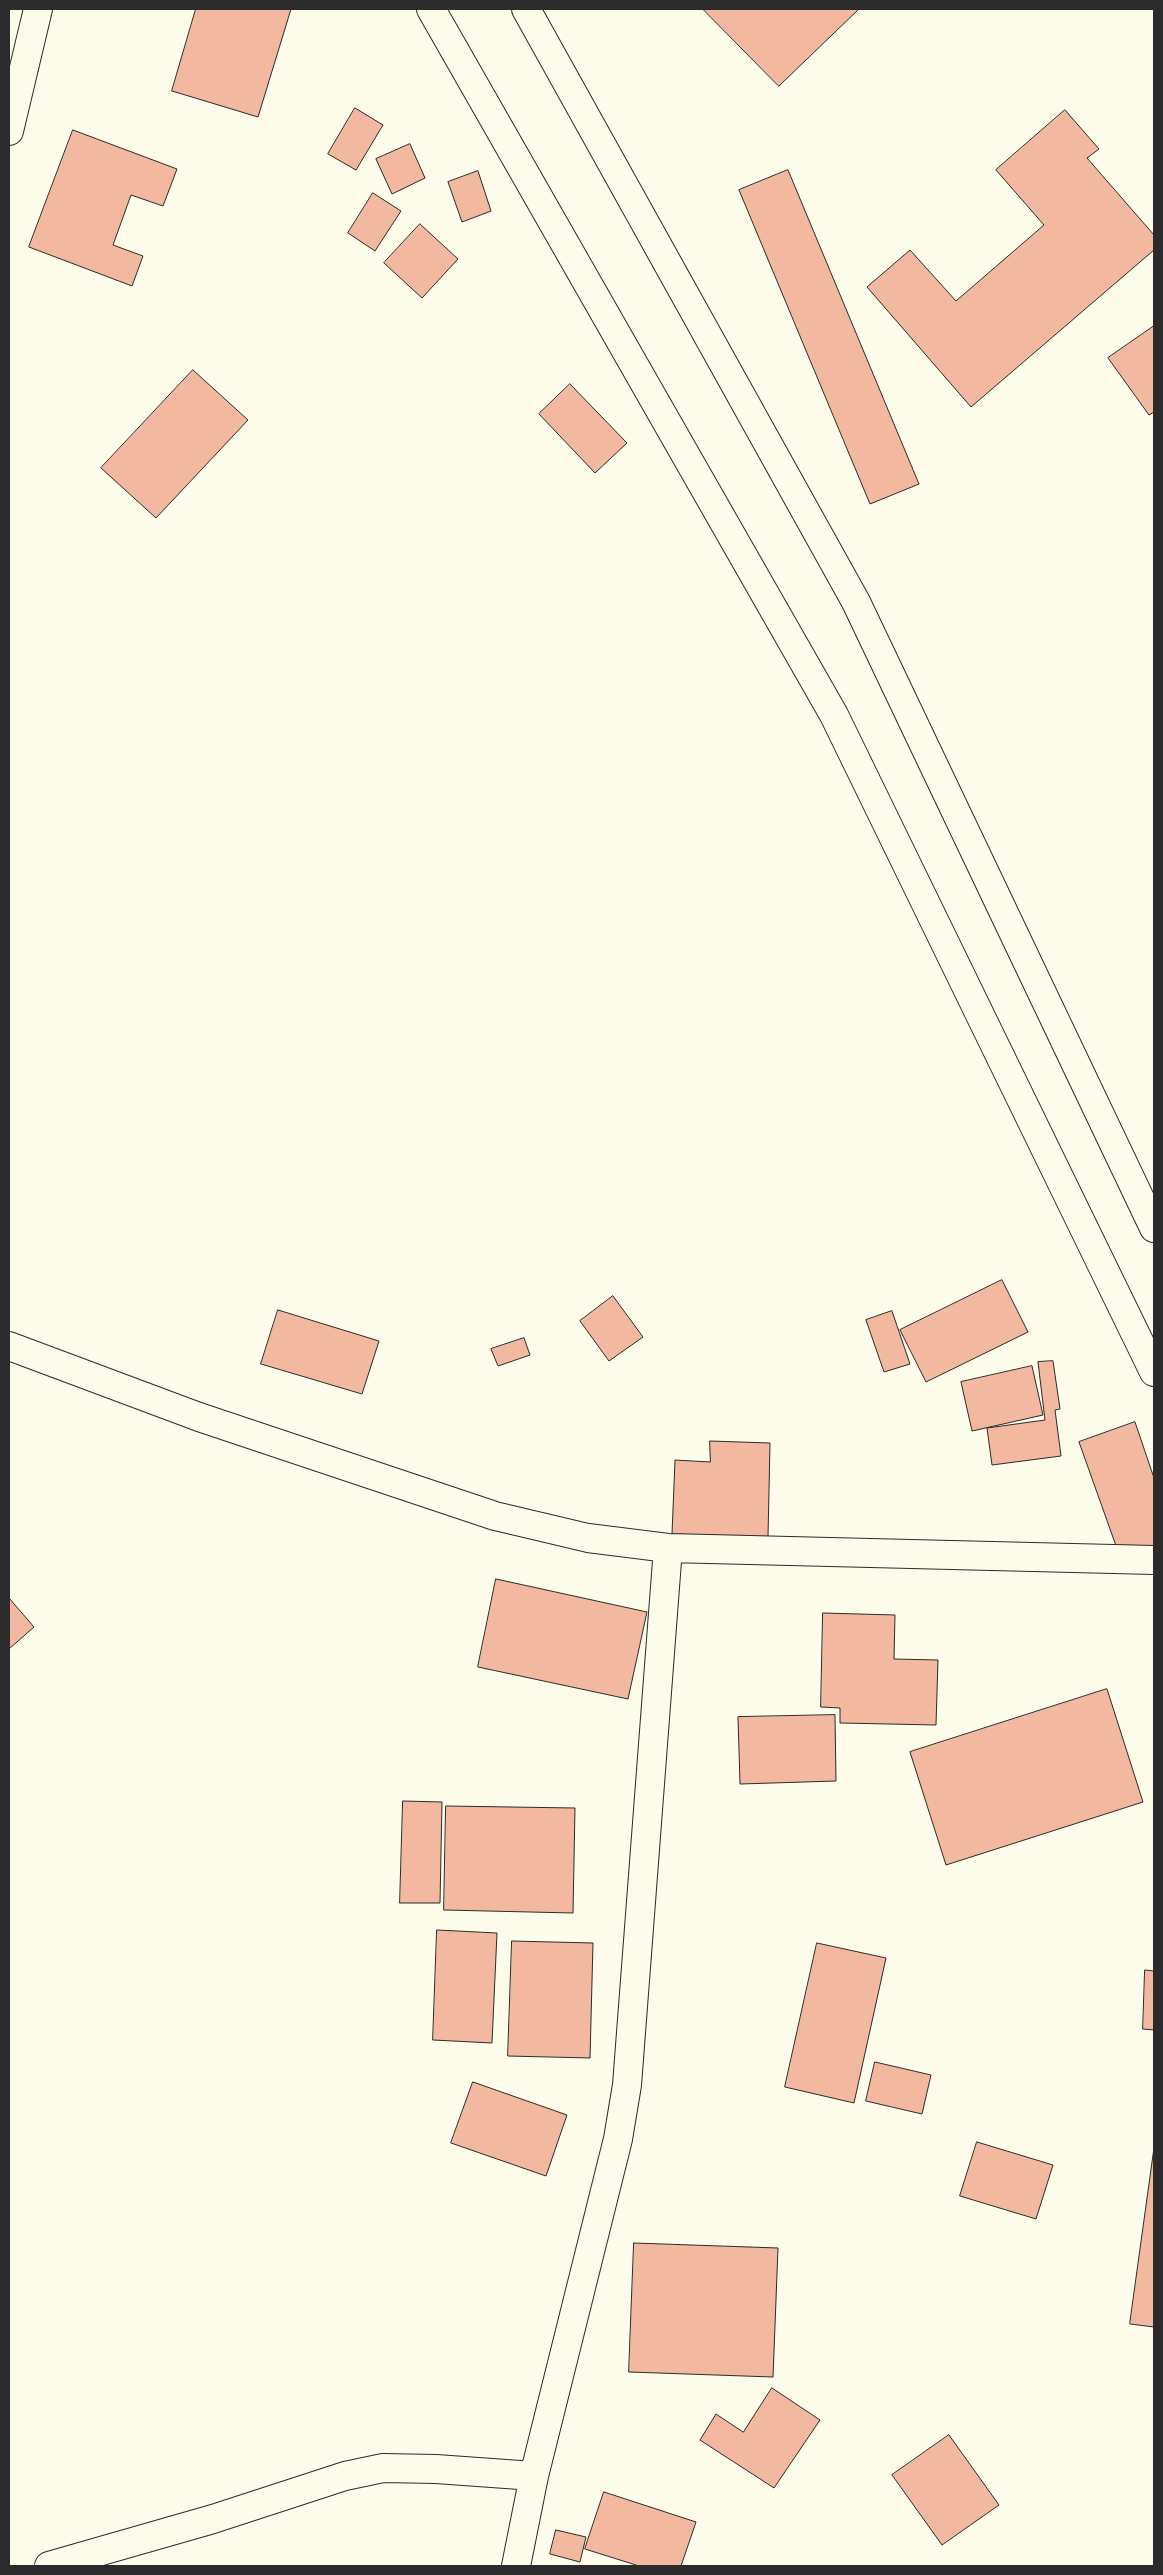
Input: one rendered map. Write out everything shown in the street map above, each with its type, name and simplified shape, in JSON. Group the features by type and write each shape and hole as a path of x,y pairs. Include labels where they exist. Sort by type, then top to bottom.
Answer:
{"main road":[{"path":"9,131 38,9"},
{"path":"431,9 834,715 1154,1372"},
{"path":"526,9 856,602 1154,1228"},
{"path":"9,1346 199,1417 495,1516 588,1538 668,1548 1154,1560"},
{"path":"516,2566 534,2476 618,2139 627,2085 668,1548"},
{"path":"49,2566 213,2519 345,2476 383,2468 436,2469 534,2476"}],"building":[{"path":"196,9 291,9 258,117 172,91"},
{"path":"703,9 859,9 779,86"},
{"path":"355,108 383,125 356,170 328,154"},
{"path":"1065,110 1099,149 1087,158 1154,235 1154,250 971,407 867,287 910,250 956,301 1044,225 996,170"},
{"path":"73,130 177,169 163,206 131,195 113,245 143,256 132,286 29,247"},
{"path":"410,144 425,178 392,194 376,159"},
{"path":"788,170 919,484 870,504 739,190"},
{"path":"478,171 491,211 462,222 448,182"},
{"path":"373,193 401,211 375,251 348,233"},
{"path":"420,224 458,259 422,298 384,263"},
{"path":"1154,326 1154,412 1149,415 1108,358"},
{"path":"193,370 248,420 156,518 101,468"},
{"path":"570,384 627,443 595,473 539,414"},
{"path":"1002,1280 1028,1332 926,1382 900,1330"},
{"path":"613,1296 643,1337 609,1361 580,1321"},
{"path":"278,1310 379,1341 362,1394 261,1364"},
{"path":"892,1311 910,1364 884,1372 866,1320"},
{"path":"524,1338 530,1355 498,1366 491,1349"},
{"path":"1053,1361 1060,1409 1055,1410 1061,1456 992,1465 987,1428 1045,1420 1038,1362"},
{"path":"1032,1366 1043,1415 972,1431 961,1382"},
{"path":"1135,1422 1154,1478 1154,1545 1120,1557 1079,1442"},
{"path":"710,1441 770,1443 768,1537 672,1534 675,1460 710,1462"},
{"path":"496,1579 647,1612 628,1699 478,1667"},
{"path":"9,1598 34,1627 9,1649"},
{"path":"823,1613 895,1615 894,1659 938,1660 936,1725 840,1723 840,1708 821,1707"},
{"path":"1107,1689 1143,1802 946,1865 910,1752"},
{"path":"835,1715 836,1781 740,1784 738,1717"},
{"path":"403,1801 442,1802 440,1903 400,1903"},
{"path":"446,1806 575,1808 573,1913 444,1910"},
{"path":"437,1930 497,1933 492,2043 433,2040"},
{"path":"512,1941 593,1943 590,2058 508,2056"},
{"path":"817,1943 886,1958 854,2103 785,2087"},
{"path":"1145,1970 1154,1971 1154,2030 1143,2029"},
{"path":"875,2062 931,2075 922,2114 866,2101"},
{"path":"473,2082 567,2115 546,2176 451,2143"},
{"path":"977,2142 1053,2165 1036,2219 960,2196"},
{"path":"1154,2148 1154,2327 1130,2324"},
{"path":"634,2243 778,2248 773,2377 629,2372"},
{"path":"772,2388 820,2420 774,2488 700,2440 716,2414 743,2432"},
{"path":"949,2435 999,2505 942,2545 892,2475"},
{"path":"604,2492 696,2522 681,2566 639,2566 585,2549"},
{"path":"556,2530 586,2537 580,2562 550,2554"}]}
